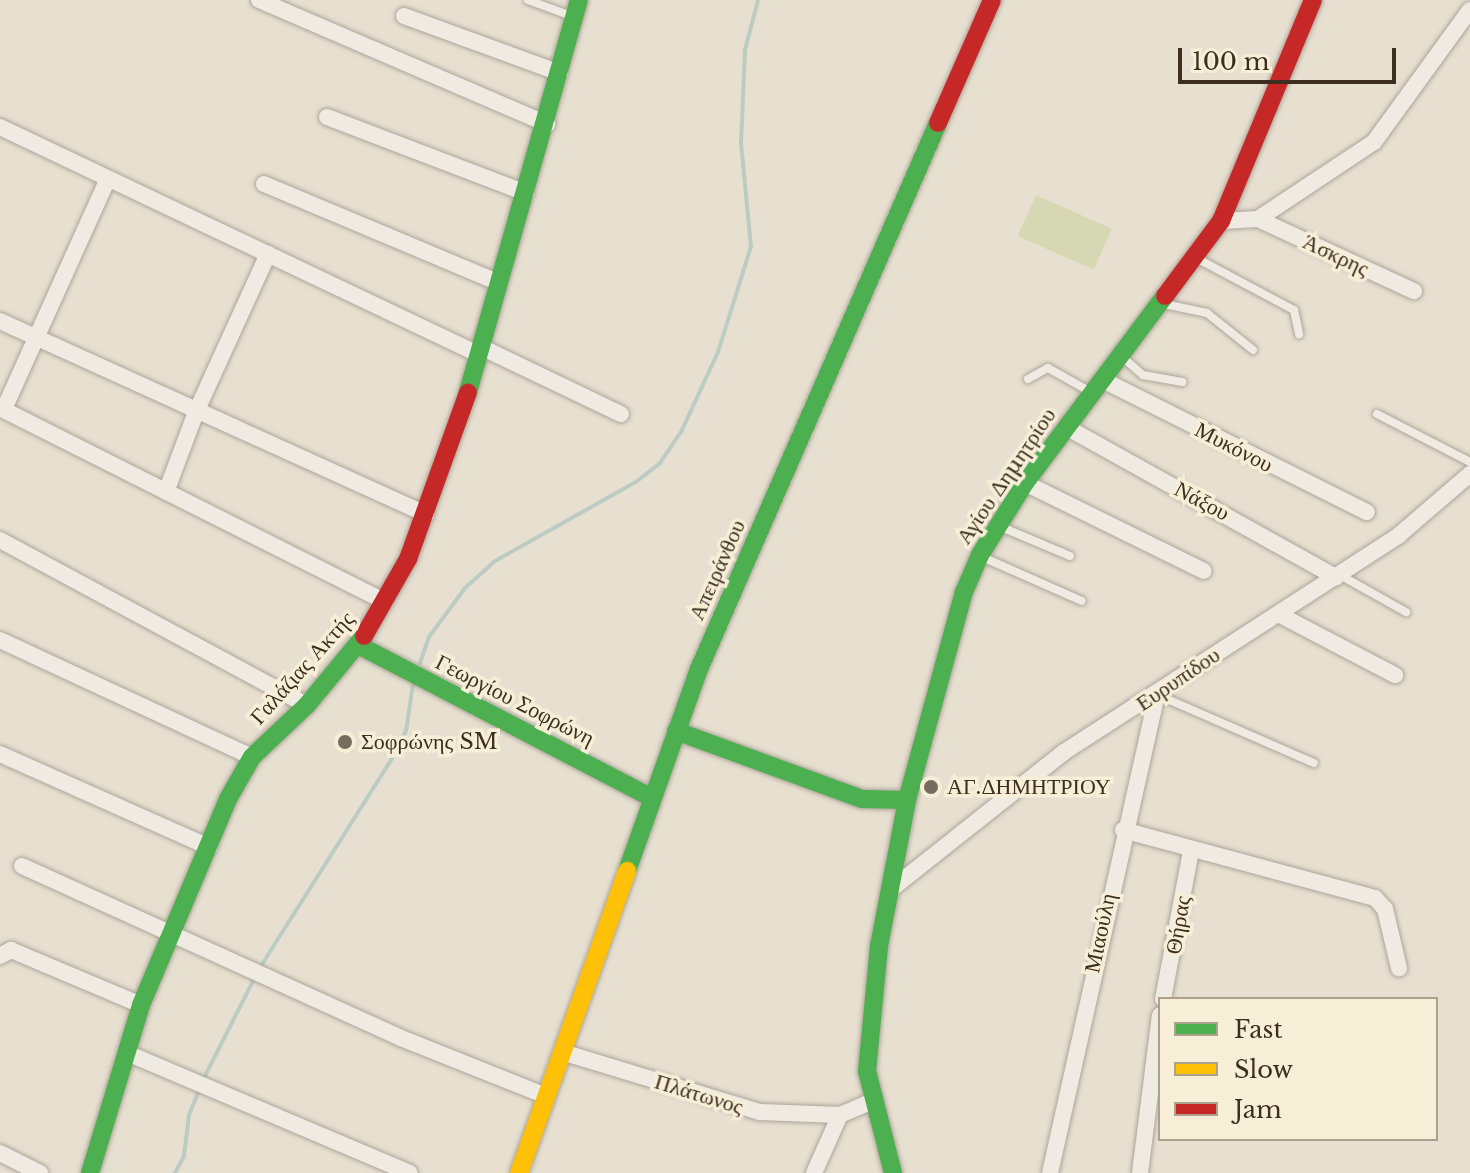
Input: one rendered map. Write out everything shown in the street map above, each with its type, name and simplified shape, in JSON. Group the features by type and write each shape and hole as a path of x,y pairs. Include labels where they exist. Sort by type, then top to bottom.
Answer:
{"street":[{"path":"259,0 547,124"},
{"name":"Απειράνθου","path":"519,1173 650,797 676,731 992,0"},
{"name":"Αγίου Δημητρίου","path":"893,1173 871,1102 868,1035 907,800 964,592 980,555 1025,483 1120,356 1198,259 1221,221 1313,0"},
{"name":"Γαλάζιας Ακτής","path":"90,1173 141,1005 209,847 252,757 307,705 358,645 385,602 426,514 481,352 577,9"},
{"path":"1221,221 1258,219 1374,142 1470,10"},
{"path":"404,16 560,73"},
{"path":"327,117 526,193"},
{"path":"0,127 268,254 621,414"},
{"path":"108,179 2,408 385,602"},
{"path":"264,184 499,283"},
{"name":"Άσκρης","path":"1258,219 1414,291"},
{"path":"166,492 196,412 268,254"},
{"path":"0,321 426,514"},
{"name":"Μυκόνου","path":"1097,386 1367,512"},
{"name":"Νάξου","path":"1066,427 1338,576"},
{"name":"Ευρυπίδου","path":"890,890 1064,752 1157,695 1399,535 1470,474"},
{"path":"1025,483 1204,571"},
{"path":"0,540 307,705"},
{"path":"1280,615 1395,675"},
{"path":"0,640 252,757"},
{"name":"Γεωργίου Σοφρώνη","path":"358,645 650,797"},
{"name":"Μιαούλη","path":"1050,1173 1123,830 1157,695"},
{"path":"676,731 862,799 907,800"},
{"path":"0,754 209,847"},
{"path":"1123,830 1382,902 1399,968"},
{"name":"Θήρας","path":"1163,997 1191,851"},
{"path":"22,866 401,1038 546,1096"},
{"path":"0,956 11,950 141,1005"},
{"name":"Πλάτωνος","path":"562,1052 760,1112 840,1115"},
{"path":"127,1053 410,1173"},
{"path":"1140,1173 1158,1064"},
{"path":"814,1173 840,1115 871,1102"},
{"path":"0,1153 40,1173"}],"lane":[{"path":"528,0 577,9"},
{"path":"1198,259 1294,310 1299,334"},
{"path":"1164,304 1207,313 1253,350"},
{"path":"1120,356 1143,375 1182,382"},
{"path":"1028,379 1048,368 1097,386"},
{"path":"1377,414 1470,462"},
{"path":"998,525 1070,556"},
{"path":"980,555 1082,601"},
{"path":"1338,576 1406,612"},
{"path":"1157,695 1314,763"}],"green space":[{"path":"1036,195 1112,229 1094,270 1018,236"}],"waterway":[{"path":"420,663 429,637 465,588 495,561 636,482 660,463 682,430 718,352 751,247 741,143 745,50 758,0"},
{"path":"259,969 391,760 406,731 413,684"},
{"path":"203,1080 255,977"},
{"path":"175,1173 184,1156 189,1115 200,1088"}],"traffic: fast":[{"path":"468,392 579,0"},
{"path":"627,871 699,669 938,123"},
{"path":"893,1173 867,1071 879,946 907,800 964,592 980,555 1025,483 1165,296"},
{"path":"90,1173 141,1005 228,799 252,757 307,705 364,636"},
{"path":"358,645 650,797"},
{"path":"676,731 862,799 907,800"}],"traffic: slow":[{"path":"519,1173 627,871"}],"traffic: jam":[{"path":"938,123 992,0"},
{"path":"1165,296 1221,221 1313,0"},
{"path":"364,636 408,559 468,392"}],"place":[{"name":"Σοφρώνης SM","path":"345,742"},
{"name":"ΑΓ.ΔΗΜΗΤΡΙΟΥ","path":"931,787"}]}
